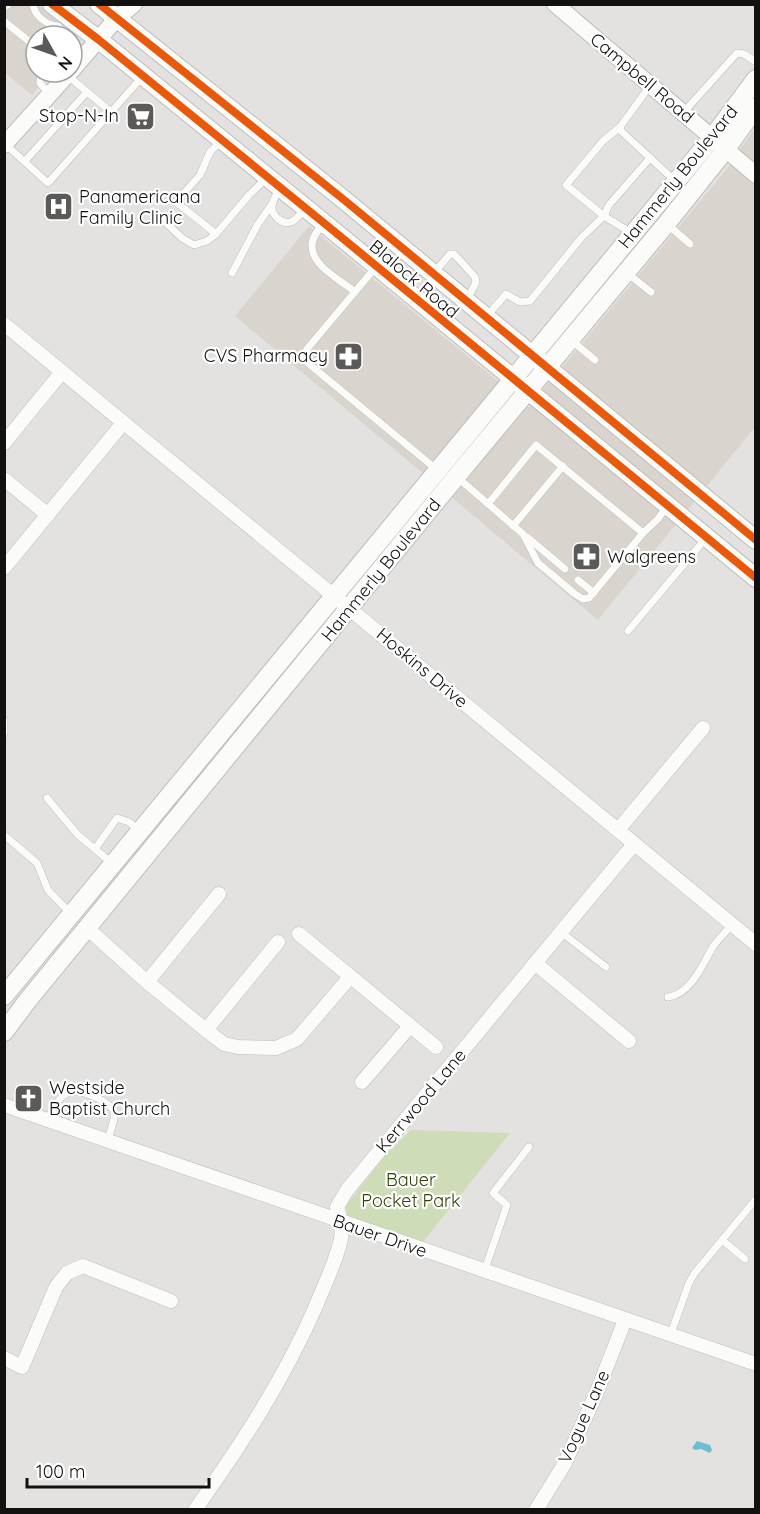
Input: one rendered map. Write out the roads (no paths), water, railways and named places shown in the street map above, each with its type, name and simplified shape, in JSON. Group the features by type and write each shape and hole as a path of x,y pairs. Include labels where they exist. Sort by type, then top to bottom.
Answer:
{"main road":[{"name":"Blalock Road","path":"52,4 63,21 99,40 756,578"},
{"name":"Blalock Road","path":"99,4 343,199 531,357 756,540"},
{"name":"Hammerly Boulevard","path":"4,996 438,471 520,386 547,369 667,223 719,144 756,79"},
{"name":"Hammerly Boulevard","path":"4,1032 456,477 520,386 531,357 676,181 755,110"},
{"path":"324,223 343,199"},
{"path":"667,506 690,487"},
{"path":"180,783 195,796"},
{"path":"71,914 87,928"}],"street":[{"path":"84,56 117,18 134,4"},
{"name":"Campbell Road","path":"555,4 719,144 754,170"},
{"path":"5,144 59,84"},
{"name":"Hoskins Drive","path":"4,324 756,944"},
{"path":"4,443 62,372"},
{"path":"4,568 123,423"},
{"path":"4,479 48,515"},
{"path":"618,830 703,728"},
{"name":"Kerrwood Lane","path":"195,1509 236,1452 295,1353 329,1275 341,1238 341,1222 337,1207 347,1190 634,844"},
{"path":"147,982 219,894"},
{"path":"87,928 147,982 206,1030 224,1044 238,1047 276,1048 297,1039 350,977"},
{"path":"299,934 436,1047"},
{"path":"206,1030 278,942"},
{"path":"535,963 629,1041"},
{"path":"362,1082 410,1026"},
{"name":"Bauer Drive","path":"4,1105 670,1336 755,1362"},
{"path":"4,1358 22,1367 56,1287 67,1273 83,1266 171,1301"},
{"name":"Vogue Lane","path":"536,1509 565,1464 625,1320"}],"lane":[{"path":"4,7 9,4"},
{"path":"33,4 34,10 49,24 63,21 63,24"},
{"path":"4,21 24,37"},
{"path":"682,113 737,53 744,54 756,62"},
{"path":"5,144 48,183 143,76"},
{"path":"41,84 50,95"},
{"path":"81,84 86,93 93,96 111,112"},
{"path":"633,234 604,216 566,185 603,141 620,127 650,85"},
{"path":"25,161 86,93"},
{"path":"620,127 621,131 676,181"},
{"path":"216,234 176,202 200,175 210,152 222,140"},
{"path":"485,318 506,294 520,302 530,301 582,237 604,216 609,205 650,158"},
{"path":"274,183 272,204 275,216 285,223 294,221 305,208"},
{"path":"163,220 182,238 194,245 207,241 216,234 250,194 274,183"},
{"path":"232,273 258,224 272,204"},
{"path":"324,223 314,236 313,253 318,263 355,292"},
{"path":"667,223 690,244"},
{"path":"433,274 450,254 454,254 475,277 476,282 466,302"},
{"path":"376,266 307,350 303,359 438,471"},
{"path":"626,272 651,292"},
{"path":"571,340 595,360"},
{"path":"488,504 536,445 643,533"},
{"path":"513,526 563,466"},
{"path":"456,477 566,569"},
{"path":"523,534 538,562 574,594 583,599 590,598 667,506"},
{"path":"628,631 706,538"},
{"path":"578,580 594,593"},
{"path":"4,720 4,733"},
{"path":"48,798 78,836 113,864"},
{"path":"95,849 117,818 129,822 140,831"},
{"path":"4,835 38,863 48,890 71,914"},
{"path":"668,997 681,993 732,925"},
{"path":"561,932 606,967"},
{"path":"47,1120 62,1096 68,1092 83,1093 100,1099 114,1110 108,1141"},
{"path":"484,1272 507,1206 493,1193 530,1147"},
{"path":"670,1336 689,1282 756,1199"},
{"path":"722,1240 746,1259"}],"water":[{"path":"697,1441 710,1445 712,1450 710,1453 692,1448"}],"place":[{"name":"Stop-N-In","path":"140,116"},
{"name":"Panamericana Family Clinic","path":"58,207"},
{"name":"CVS Pharmacy","path":"349,356"},
{"name":"Walgreens","path":"586,557"},
{"name":"Westside Baptist Church","path":"28,1098"}],"park label":[{"name":"Bauer Pocket Park","path":"411,1190"}]}
